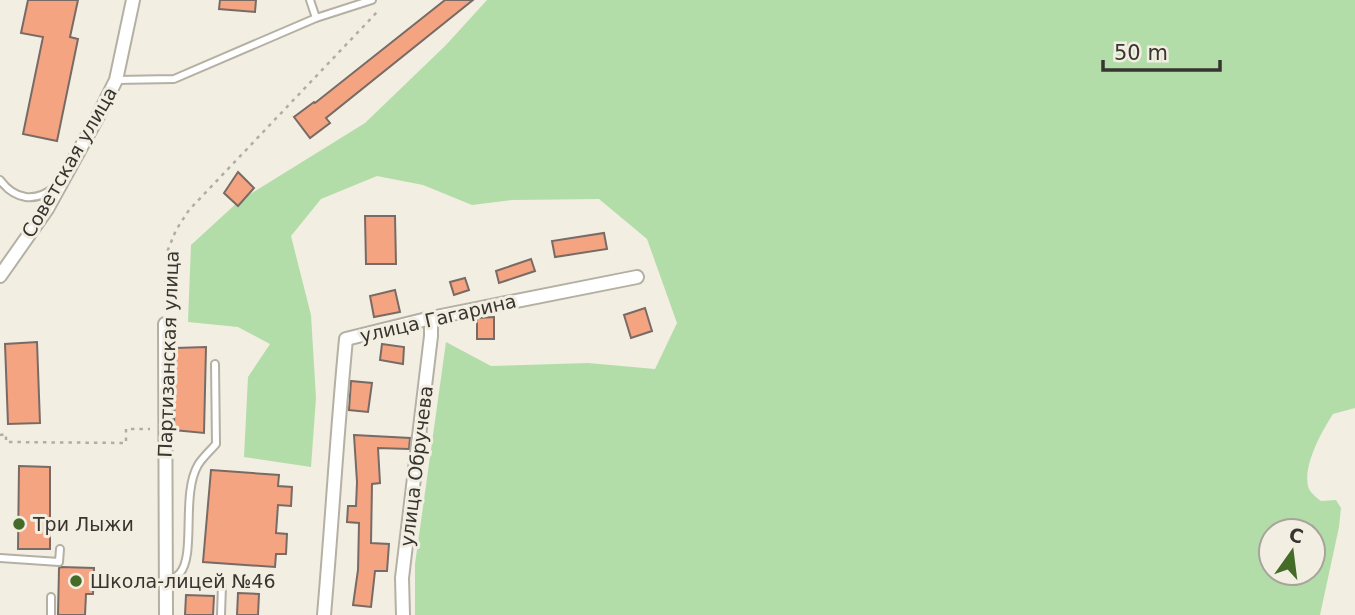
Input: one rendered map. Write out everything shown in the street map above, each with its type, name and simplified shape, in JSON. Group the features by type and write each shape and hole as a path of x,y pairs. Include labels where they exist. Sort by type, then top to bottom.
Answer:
{"street":[{"name":"Советская улица","path":"0,276 47,209 116,80 133,0"},
{"name":"улица Гагарина","path":"324,615 346,339 431,318 636,277"},
{"name":"улица Обручева","path":"403,615 402,578 431,318"},
{"name":"Партизанская улица","path":"165,324 166,615"}],"lane":[{"path":"310,0 316,18"},
{"path":"116,80 174,79 316,18 372,0"},
{"path":"0,180 7,190 31,197 46,194 61,181"},
{"path":"166,583 179,574 184,565 188,504 193,477 198,464 216,444 215,364"},
{"path":"0,558 60,562 60,549"},
{"path":"166,583 222,585 221,615"},
{"path":"51,597 51,615"}],"path":[{"name":"Партизанская улица","path":"165,324 167,252 176,230 189,210 382,7"},
{"path":"0,435 6,434 6,442 126,443 126,429 164,429"}],"green space":[{"path":"487,0 1355,0 1355,408 1333,414 1314,450 1307,480 1311,492 1321,501 1336,500 1341,508 1327,583 1327,517 1257,517 1257,587 1326,587 1320,615 415,615 415,564 446,342 491,366 588,363 655,369 677,323 647,239 599,199 512,200 472,205 423,185 377,176 321,199 291,236 311,315 316,398 311,467 244,457 248,377 270,344 238,327 188,322 191,245 239,201 365,123 446,45"}],"building":[{"path":"28,0 78,0 70,37 78,39 57,141 23,134 43,37 21,33"},
{"path":"220,0 256,0 255,12 219,9"},
{"path":"445,0 473,0 326,118 330,123 310,138 294,117"},
{"path":"238,172 254,188 238,206 224,193"},
{"path":"365,216 395,216 396,264 366,264"},
{"path":"604,233 607,249 555,257 552,241"},
{"path":"531,259 535,271 499,283 496,271"},
{"path":"465,278 469,290 454,295 450,282"},
{"path":"395,290 400,312 374,317 370,296"},
{"path":"645,308 652,331 631,338 624,315"},
{"path":"494,317 494,339 477,339 477,318"},
{"path":"37,342 40,423 8,424 5,344"},
{"path":"382,344 404,347 403,364 380,360"},
{"path":"206,347 204,433 174,430 175,348"},
{"path":"351,381 372,383 368,412 349,410"},
{"path":"354,435 410,438 409,449 378,448 380,483 372,484 371,543 389,544 387,571 375,571 371,607 353,605 358,570 359,523 347,522 348,506 356,506"},
{"path":"19,466 50,467 50,549 18,549"},
{"path":"211,470 279,475 278,486 292,487 291,506 278,505 276,533 287,534 286,554 276,554 275,567 203,562"},
{"name":"Школа-лицей №46","path":"61,567 94,568 93,594 86,594 85,615 58,615"},
{"path":"238,593 259,594 258,615 237,615"},
{"path":"186,595 214,596 213,615 185,615"}],"place":[{"name":"Три Лыжи","path":"19,524"},
{"name":"Школа-лицей №46","path":"76,581"}]}
